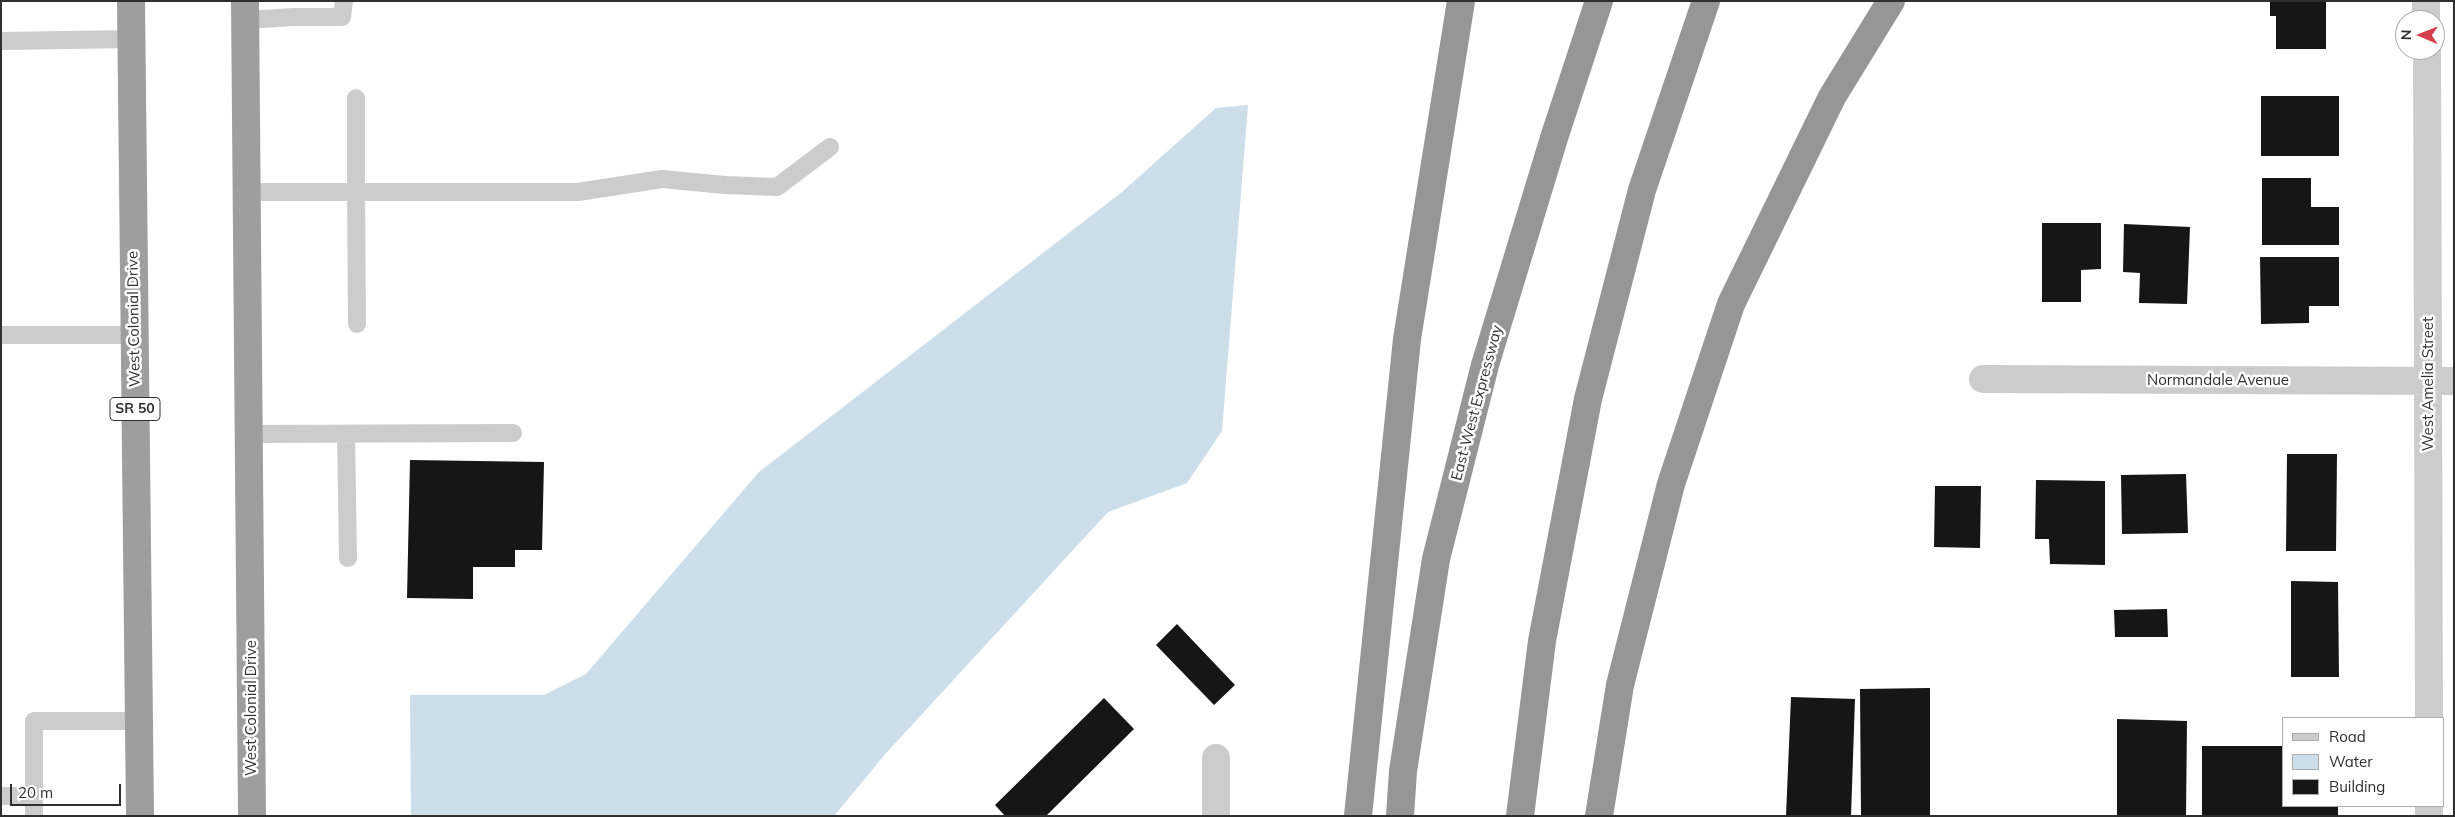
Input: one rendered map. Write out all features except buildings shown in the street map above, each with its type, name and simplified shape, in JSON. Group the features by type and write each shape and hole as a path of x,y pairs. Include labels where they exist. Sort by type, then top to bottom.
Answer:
{"highway":[{"name":"West Colonial Drive","path":"131,1 140,816"},
{"path":"1358,816 1407,339 1461,1"},
{"name":"East-West Expressway","path":"1400,816 1403,771 1436,559 1485,365 1554,138 1599,1"},
{"path":"1520,816 1542,640 1588,399 1642,190 1706,1"},
{"path":"1599,816 1620,685 1671,484 1731,304 1832,97 1891,1"},
{"name":"West Colonial Drive","path":"245,11 252,816"}],"street":[{"name":"West Amelia Street","path":"2426,60 2441,381 2428,717"},
{"name":"Normandale Avenue","path":"1983,379 2441,381"},
{"path":"1216,758 1216,816"}],"lane":[{"path":"245,11 294,17 342,17 344,1"},
{"path":"1,41 132,39"},
{"path":"356,98 357,324"},
{"path":"246,192 578,192 662,179 725,185 777,187 830,147"},
{"path":"1,335 134,335"},
{"path":"248,434 514,434"},
{"path":"346,434 348,558"},
{"path":"34,816 34,721 139,721"},
{"path":"1,796 34,796"}],"water":[{"path":"1248,105 1222,431 1187,483 1108,512 887,752 834,816 411,816 410,695 544,695 586,674 759,472 1122,192 1216,108"}]}
